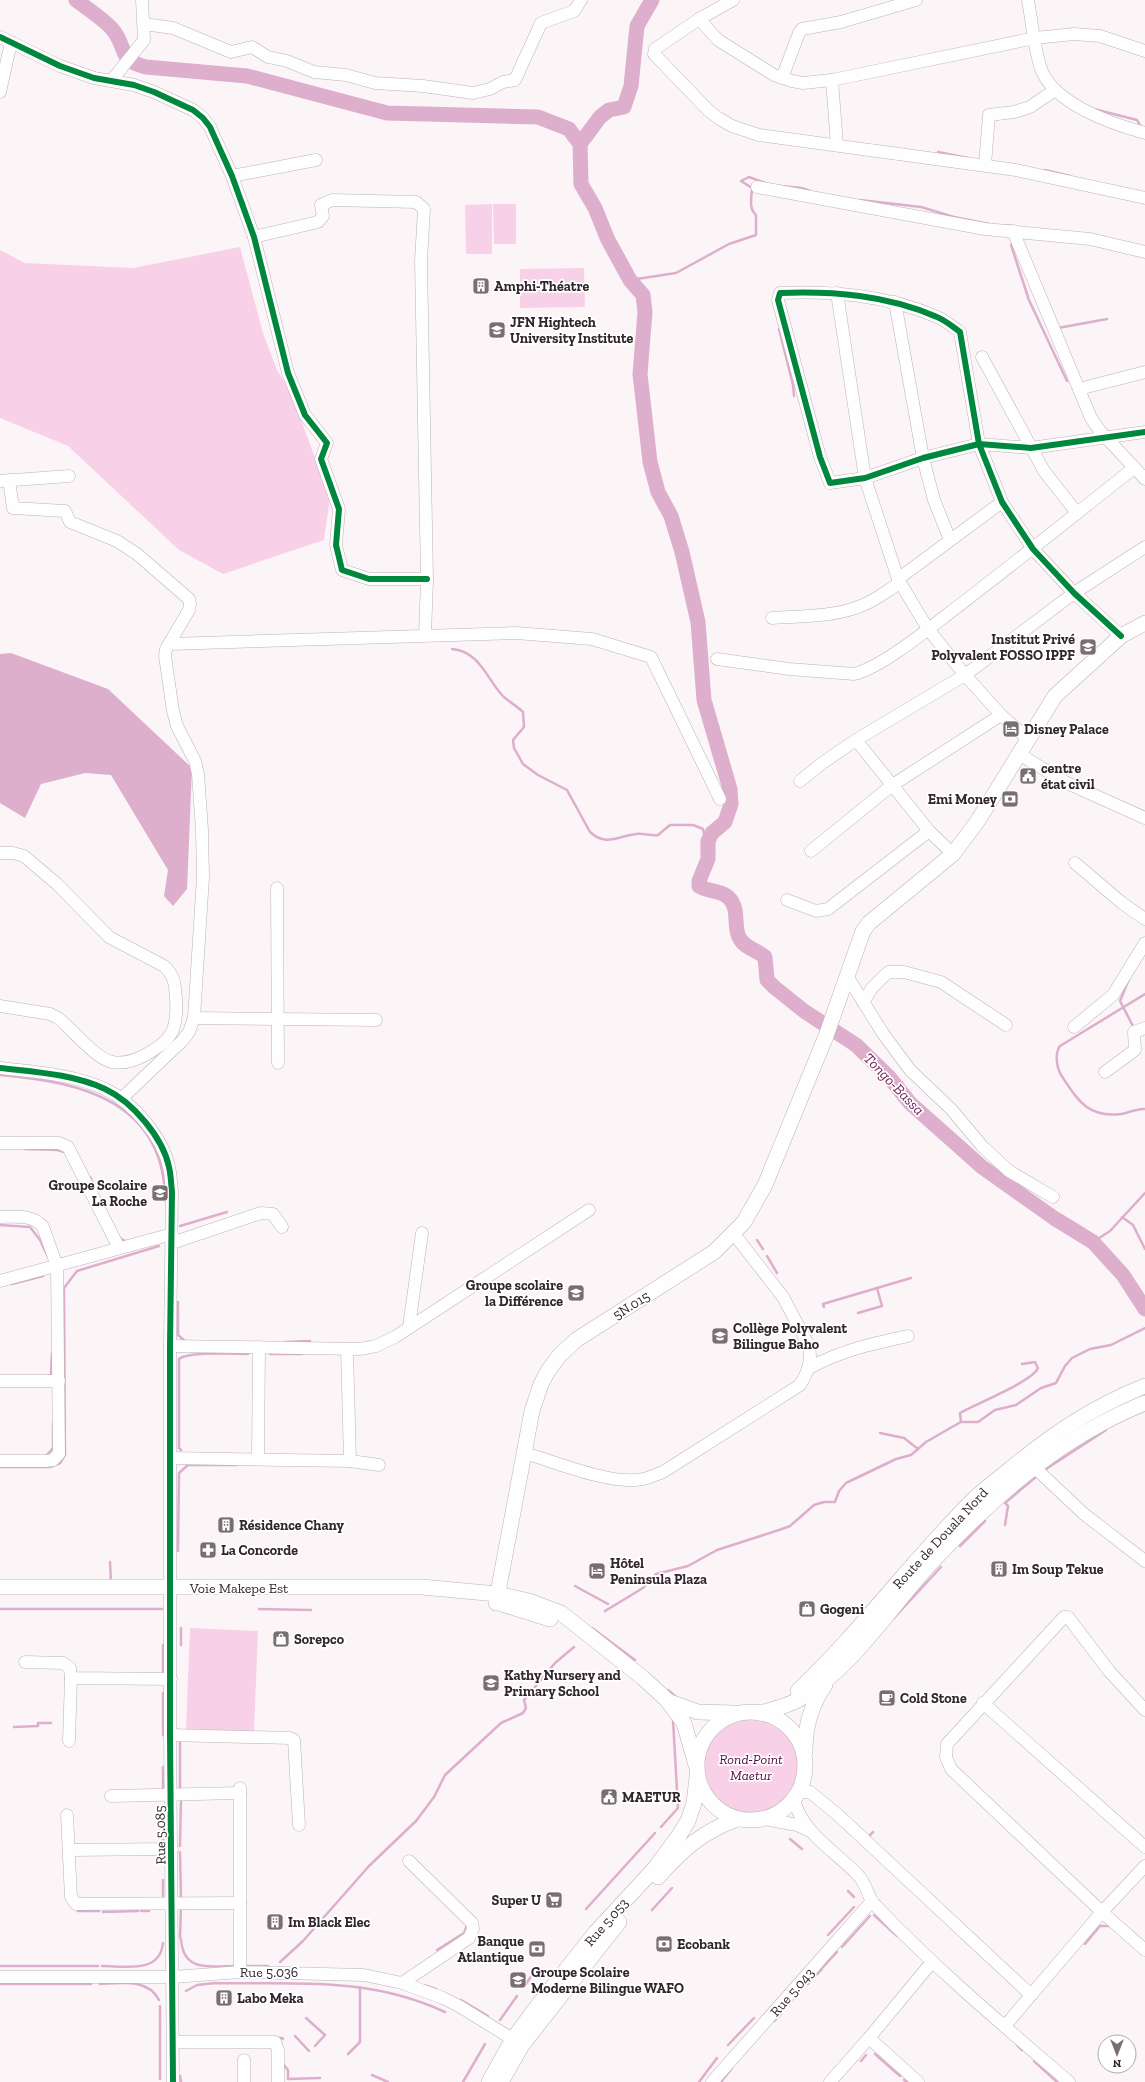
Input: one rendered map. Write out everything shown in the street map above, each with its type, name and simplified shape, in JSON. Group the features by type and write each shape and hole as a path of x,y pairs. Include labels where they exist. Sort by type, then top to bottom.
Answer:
{"main road":[{"name":"5N.015","path":"496,1598 532,1411 541,1384 553,1365 567,1348 587,1332 714,1252 734,1234 752,1210 765,1185 826,1036 858,943 869,923 953,854 977,822 1020,754 1027,738 1054,696 1121,636 1145,623"},
{"name":"Route de Douala Nord","path":"780,1708 815,1674 928,1547 973,1499 1039,1446 1080,1416 1145,1386"},
{"name":"Route de Douala Nord","path":"836,1670 930,1564 967,1525 1001,1494 1034,1467 1096,1425 1145,1403"},
{"name":"Voie Makepe Est","path":"0,1587 406,1588 431,1597 496,1598 574,1625 643,1678 667,1700"},
{"path":"667,1700 698,1712 761,1713 780,1708 810,1693 836,1670"},
{"path":"667,1700 684,1722 702,1791 711,1804 723,1813 737,1819 751,1821 765,1819 781,1812 797,1796 804,1780 805,1739 811,1711 822,1690 836,1670"},
{"path":"696,1771 700,1747 709,1731 723,1719 741,1713"},
{"path":"761,1713 776,1718 790,1727 799,1740 805,1755"},
{"name":"Rue 5.053","path":"488,2082 596,1932 655,1868 680,1834 688,1821 694,1803 696,1771"},
{"name":"Rue 5.053","path":"501,2082 518,2042 604,1939 685,1848 705,1832 737,1819"}],"street":[{"path":"112,80 144,40 142,0"},
{"path":"144,24 173,28 231,52 252,47 268,57 288,61 314,72 346,75 375,83 423,86 473,93 490,89 503,82 515,80 541,23 574,12 581,0"},
{"path":"733,0 699,19 655,49 654,54 708,110 732,126 759,135 1016,170 1145,198"},
{"path":"782,78 802,29 841,22 916,0"},
{"path":"1028,0 1041,69 1046,80 1055,90 1095,115 1145,133"},
{"path":"699,19 718,40 759,66 782,78 803,83 832,80 1035,38 1087,34 1126,43 1145,51"},
{"path":"0,92 5,39 60,66 94,78 134,85 154,92 193,110 203,118 210,127 232,176 254,237 288,373 305,415 326,443 321,459 339,509 336,545 342,570 369,579 427,578"},
{"path":"832,80 837,145"},
{"path":"985,166 989,115 1014,112 1030,107 1055,90"},
{"path":"232,176 316,160"},
{"path":"757,187 985,229 1090,239 1145,252"},
{"path":"254,237 318,222 322,216 321,205 332,200 416,202 424,209 421,261 427,578 425,635"},
{"path":"1013,231 1091,418 1100,431 1145,479"},
{"path":"1121,636 1074,593 1033,549 1002,502 979,444 962,334 938,317 895,302 837,293 780,293 778,300 828,481 830,483 865,478 923,458 979,444 1031,448 1108,439 1145,432"},
{"path":"837,293 865,478 899,581 928,629 965,675 1001,715 1027,738"},
{"path":"895,302 923,458 934,500 950,540"},
{"path":"982,357 1031,448 1052,482 1077,513"},
{"path":"1080,389 1145,372"},
{"path":"718,658 789,669 854,674 861,672 888,657 928,629 1033,549 1134,468"},
{"path":"69,476 4,481 13,508 65,511 70,522 117,541 137,554 188,598 190,604 189,610 169,644 165,656 173,711 177,726 195,761 198,774 202,830 203,877 194,1018 189,1032 182,1041 122,1099"},
{"path":"772,618 837,612 864,605 899,581 950,540 1002,502"},
{"path":"800,781 821,764 856,740 965,675 1074,593 1145,547"},
{"path":"169,644 516,633 592,639 651,657 720,799"},
{"path":"811,851 891,786 1001,715"},
{"path":"856,740 891,786 929,831 953,854"},
{"path":"1020,754 1065,782 1145,818"},
{"path":"787,900 816,911 828,909 929,831"},
{"path":"0,853 13,853 24,856 56,884 109,937 164,966 171,972 175,982 177,1016 174,1028 168,1040 160,1048 140,1058 112,1062 102,1058 58,1018 50,1014 0,1006"},
{"path":"1075,863 1122,903 1145,919"},
{"path":"277,888 278,1063"},
{"path":"1074,1027 1113,995 1145,943"},
{"path":"863,1002 872,988 889,972 904,972 941,982 1006,1025"},
{"path":"847,976 901,1060 951,1109 982,1146 1009,1171 1053,1197"},
{"path":"194,1018 376,1020"},
{"path":"1105,1072 1135,1050 1134,1032 1145,1028"},
{"name":"Rue 5.085","path":"0,1068 63,1076 105,1089 122,1099 148,1125 162,1150 169,1167 172,1192 170,1346 170,1735 173,1903 173,2082"},
{"path":"0,1143 59,1143 68,1147 119,1248"},
{"path":"170,1346 347,1349 376,1346 395,1337 589,1210"},
{"path":"0,1281 119,1248 172,1238 261,1213 273,1214 282,1226"},
{"path":"0,1217 29,1218 39,1222 43,1227 57,1266 59,1381 59,1454 56,1458 46,1461 0,1461"},
{"path":"409,1327 422,1233"},
{"path":"525,1452 622,1481 643,1480 664,1472 800,1386 809,1368 810,1350 808,1344 783,1297 734,1234"},
{"path":"809,1368 832,1355 849,1349 908,1336"},
{"path":"258,1459 260,1347"},
{"path":"347,1349 350,1460"},
{"path":"0,1382 59,1381"},
{"path":"171,1458 350,1460 379,1465"},
{"path":"1034,1467 1084,1514 1145,1561"},
{"path":"1145,1710 1109,1671 1068,1617 1064,1617 983,1703 947,1744 946,1757 947,1764 951,1769 1102,1912 1145,1950"},
{"path":"25,1662 63,1663 70,1668 69,1741"},
{"path":"71,1678 171,1679"},
{"path":"983,1703 1145,1847"},
{"path":"170,1735 290,1738 294,1740 299,1825"},
{"path":"111,1796 171,1795 240,1790 240,1972"},
{"path":"1031,1995 838,1815 810,1792 797,1796 800,1816 811,1832 865,1883 872,1902 932,1962 1069,2082"},
{"path":"67,1815 71,1897 76,1904 240,1903"},
{"path":"765,1819 797,1825 811,1832"},
{"path":"69,1850 172,1849"},
{"path":"402,1983 469,1938 473,1929 472,1923 409,1861"},
{"path":"1005,2026 1102,1912 1145,1866"},
{"name":"Rue 5.043","path":"712,2082 872,1902"},
{"path":"830,2082 870,2038 932,1962"},
{"name":"Rue 5.036","path":"0,1977 173,1977 240,1972 364,1975 426,1990 459,2006 518,2042"},
{"path":"870,2038 918,2082"},
{"path":"173,2042 275,2042 278,2050 278,2082"},
{"path":"244,2060 244,2082"}],"green space":[{"path":"492,204 492,254 466,254 465,205"},
{"path":"493,204 516,204 516,244 494,244"},
{"path":"240,247 263,333 277,370 291,393 330,498 324,540 223,574 179,550 68,446 0,418 0,250 25,263 133,268"},
{"path":"584,268 585,307 520,308 520,269"},
{"path":"190,1628 258,1631 254,1732 186,1729"},
{"name":"Rond-Point Maetur","path":"752,1719 770,1723 779,1727 786,1733 792,1740 796,1749 800,1767 796,1785 792,1794 786,1801 779,1807 770,1811 752,1815 734,1811 725,1807 718,1801 712,1794 708,1785 704,1767 708,1749 712,1740 718,1733 725,1727 734,1723"}],"shaded area":[{"path":"11,653 108,689 192,768 187,889 173,906 164,896 168,870 111,775 85,773 41,784 25,818 0,803 0,654"}],"waterway":[{"name":"Tongo-Bassa","path":"76,0 110,26 118,37 124,53 131,61 146,67 247,76 387,113 538,117 569,129 580,144 581,184 595,208 608,240 630,280 643,295 645,312 640,374 650,462 658,492 671,516 682,552 698,622 704,700 730,789 731,804 725,822 712,833 708,841 708,859 699,881 699,886 725,895 732,902 740,939 745,945 765,957 767,980 774,987 804,1011 856,1045 889,1077 910,1103 982,1167 1054,1218 1093,1242 1123,1275 1145,1309"},
{"path":"580,144 600,117 609,110 624,107 631,86 637,26 652,0"},
{"path":"1094,109 1137,120 1141,127"},
{"path":"938,152 968,158"},
{"path":"1045,170 1070,176"},
{"path":"630,280 676,273 729,244 756,235 756,215 751,206 752,188 741,181 749,177 768,184"},
{"path":"780,186 802,188 810,191"},
{"path":"860,200 921,207 954,217 994,225 1014,226"},
{"path":"1011,245 1028,297"},
{"path":"1028,298 1067,381"},
{"path":"1058,328 1107,319"},
{"path":"779,329 793,385 794,396"},
{"path":"452,649 469,654 475,659 501,694 523,712 524,727 513,740 514,748 523,764 538,775 567,790 590,832 601,839 607,840 636,834 658,835 670,825 693,825 703,829 705,839 708,841"},
{"path":"1129,979 1120,1001 1134,1028"},
{"path":"1145,994 1060,1046 1057,1054 1057,1062 1061,1075 1080,1101 1093,1111 1110,1115 1145,1109"},
{"path":"0,1075 30,1078 60,1084 88,1092 113,1103 134,1119 151,1140 161,1167 165,1201"},
{"path":"25,1149 58,1150 64,1152"},
{"path":"90,1177 95,1187"},
{"path":"1093,1242 1110,1231 1145,1193"},
{"path":"180,1226 227,1212"},
{"path":"1122,1217 1133,1225 1145,1249"},
{"path":"0,1225 30,1227 40,1240 48,1257"},
{"path":"118,1237 127,1242"},
{"path":"757,1240 763,1249"},
{"path":"0,1467 50,1467 60,1463 65,1455 64,1288 77,1271 159,1246"},
{"path":"767,1256 777,1273"},
{"path":"12,1284 43,1276"},
{"path":"824,1307 823,1304 911,1278"},
{"path":"858,1313 882,1306 877,1288"},
{"path":"178,1302 178,1335 186,1342"},
{"path":"605,1611 643,1588 656,1574 688,1566 717,1550 790,1526 814,1505 824,1502 835,1502 839,1491 846,1483 896,1459 911,1455 926,1442 961,1422 978,1422 995,1410 1016,1405 1041,1388 1056,1383 1065,1366 1072,1358 1090,1349 1111,1345 1145,1328"},
{"path":"285,1342 310,1341"},
{"path":"48,1376 51,1375 52,1353"},
{"path":"181,1450 179,1448 179,1359 184,1356 201,1354 248,1354"},
{"path":"270,1354 302,1354"},
{"path":"961,1422 960,1413 1015,1386 1034,1373 1038,1368 1035,1362 1022,1364"},
{"path":"46,1456 53,1448 53,1423"},
{"path":"1043,1471 1106,1430"},
{"path":"880,1433 904,1438 918,1449"},
{"path":"178,1551 179,1473 188,1465 237,1465"},
{"path":"1005,1525 1008,1506 1005,1503 1037,1476"},
{"path":"960,1546 985,1521"},
{"path":"110,1562 111,1582"},
{"path":"893,1619 941,1567"},
{"path":"575,1586 608,1604"},
{"path":"0,1609 162,1609"},
{"path":"259,1609 311,1610"},
{"path":"181,1628 181,1645"},
{"path":"592,1628 635,1660"},
{"path":"163,1645 163,1672"},
{"path":"280,1962 303,1941 369,1866 416,1821 434,1797 445,1775 501,1723 523,1713 526,1708 524,1700 555,1663 574,1647"},
{"path":"668,1690 676,1697"},
{"path":"163,1693 163,1735"},
{"path":"661,1827 678,1808 673,1720"},
{"path":"14,1727 38,1726 38,1723 51,1723"},
{"path":"180,1738 180,1791"},
{"path":"163,1767 163,1791"},
{"path":"180,1846 181,1798"},
{"path":"163,1831 163,1845"},
{"path":"870,1838 869,1836 873,1832"},
{"path":"586,1909 655,1833"},
{"path":"790,1839 802,1849"},
{"path":"180,1852 181,1899"},
{"path":"163,1880 163,1896"},
{"path":"652,1910 672,1888"},
{"path":"848,1891 854,1897"},
{"path":"180,1937 181,1907"},
{"path":"828,1935 854,1907"},
{"path":"78,1911 99,1911"},
{"path":"103,1912 138,1911"},
{"path":"141,1911 149,1911"},
{"path":"874,1915 897,1936"},
{"path":"842,1947 870,1916"},
{"path":"437,1950 464,1933 467,1925"},
{"path":"1085,1944 1100,1926 1111,1926"},
{"path":"181,1939 183,1950 187,1958 193,1962 208,1966 236,1966"},
{"path":"102,1966 131,1967 148,1964 155,1960 160,1953 163,1943"},
{"path":"823,1967 837,1952"},
{"path":"0,1966 98,1966"},
{"path":"247,1966 268,1966"},
{"path":"808,1984 822,1969"},
{"path":"524,1987 534,1972"},
{"path":"100,1984 133,1983 141,1985 148,1988 159,2000"},
{"path":"186,1991 197,1985 215,1983 332,1985 388,1993 416,2000 445,2012"},
{"path":"0,1984 91,1984"},
{"path":"424,1985 436,1989"},
{"path":"348,2054 360,2042 360,1987"},
{"path":"500,2020 517,1996"},
{"path":"461,2000 488,2016"},
{"path":"160,2006 160,2079"},
{"path":"774,2021 781,2014"},
{"path":"306,2018 325,2035 315,2046"},
{"path":"728,2045 754,2018"},
{"path":"295,2036 309,2051"},
{"path":"277,2038 283,2039"},
{"path":"463,2082 485,2044"},
{"path":"1017,2045 1022,2050"},
{"path":"875,2054 900,2076"},
{"path":"861,2061 866,2055"},
{"path":"699,2082 717,2058"},
{"path":"1034,2061 1057,2082"},
{"path":"283,2064 288,2070 288,2079 320,2078"},
{"path":"721,2082 732,2068"},
{"path":"372,2075 388,2082"},
{"path":"180,2076 181,2082"}],"cycle path":[{"path":"0,37 60,66 94,78 134,85 154,92 193,110 203,118 210,127 232,176 254,237 288,373 305,415 327,443 321,459 339,509 336,545 342,570 369,579 427,579"},
{"path":"1121,636 1074,593 1033,549 1002,502 979,444 960,332 937,317 879,299 840,294 780,293 778,300 820,457 830,483 865,478 923,458 979,444 1031,448 1145,432"},
{"path":"0,1068 40,1072 80,1080 93,1084 116,1095 136,1112 153,1133 166,1156 170,1170 172,1192 170,1346 170,1735 173,2082"}],"place":[{"name":"Amphi-Théatre","path":"481,286"},
{"name":"JFN Hightech University Institute","path":"497,330"},
{"name":"Institut Privé Polyvalent FOSSO IPPF","path":"1088,647"},
{"name":"Disney Palace","path":"1011,729"},
{"name":"centre état civil","path":"1028,776"},
{"name":"Emi Money","path":"1010,799"},
{"name":"Groupe Scolaire La Roche","path":"160,1193"},
{"name":"Groupe scolaire la Différence","path":"576,1293"},
{"name":"Collège Polyvalent Bilingue Baho","path":"720,1336"},
{"name":"Résidence Chany","path":"226,1525"},
{"name":"La Concorde","path":"208,1550"},
{"name":"Im Soup Tekue","path":"999,1569"},
{"name":"Hôtel Peninsula Plaza","path":"597,1571"},
{"name":"Gogeni","path":"807,1609"},
{"name":"Sorepco","path":"281,1639"},
{"name":"Kathy Nursery and Primary School","path":"491,1683"},
{"name":"Cold Stone","path":"887,1698"},
{"name":"MAETUR","path":"609,1797"},
{"name":"Super U","path":"554,1900"},
{"name":"Im Black Elec","path":"275,1922"},
{"name":"Ecobank","path":"664,1944"},
{"name":"Banque Atlantique","path":"537,1949"},
{"name":"Groupe Scolaire Moderne Bilingue WAFO","path":"518,1980"},
{"name":"Labo Meka","path":"224,1998"}]}
